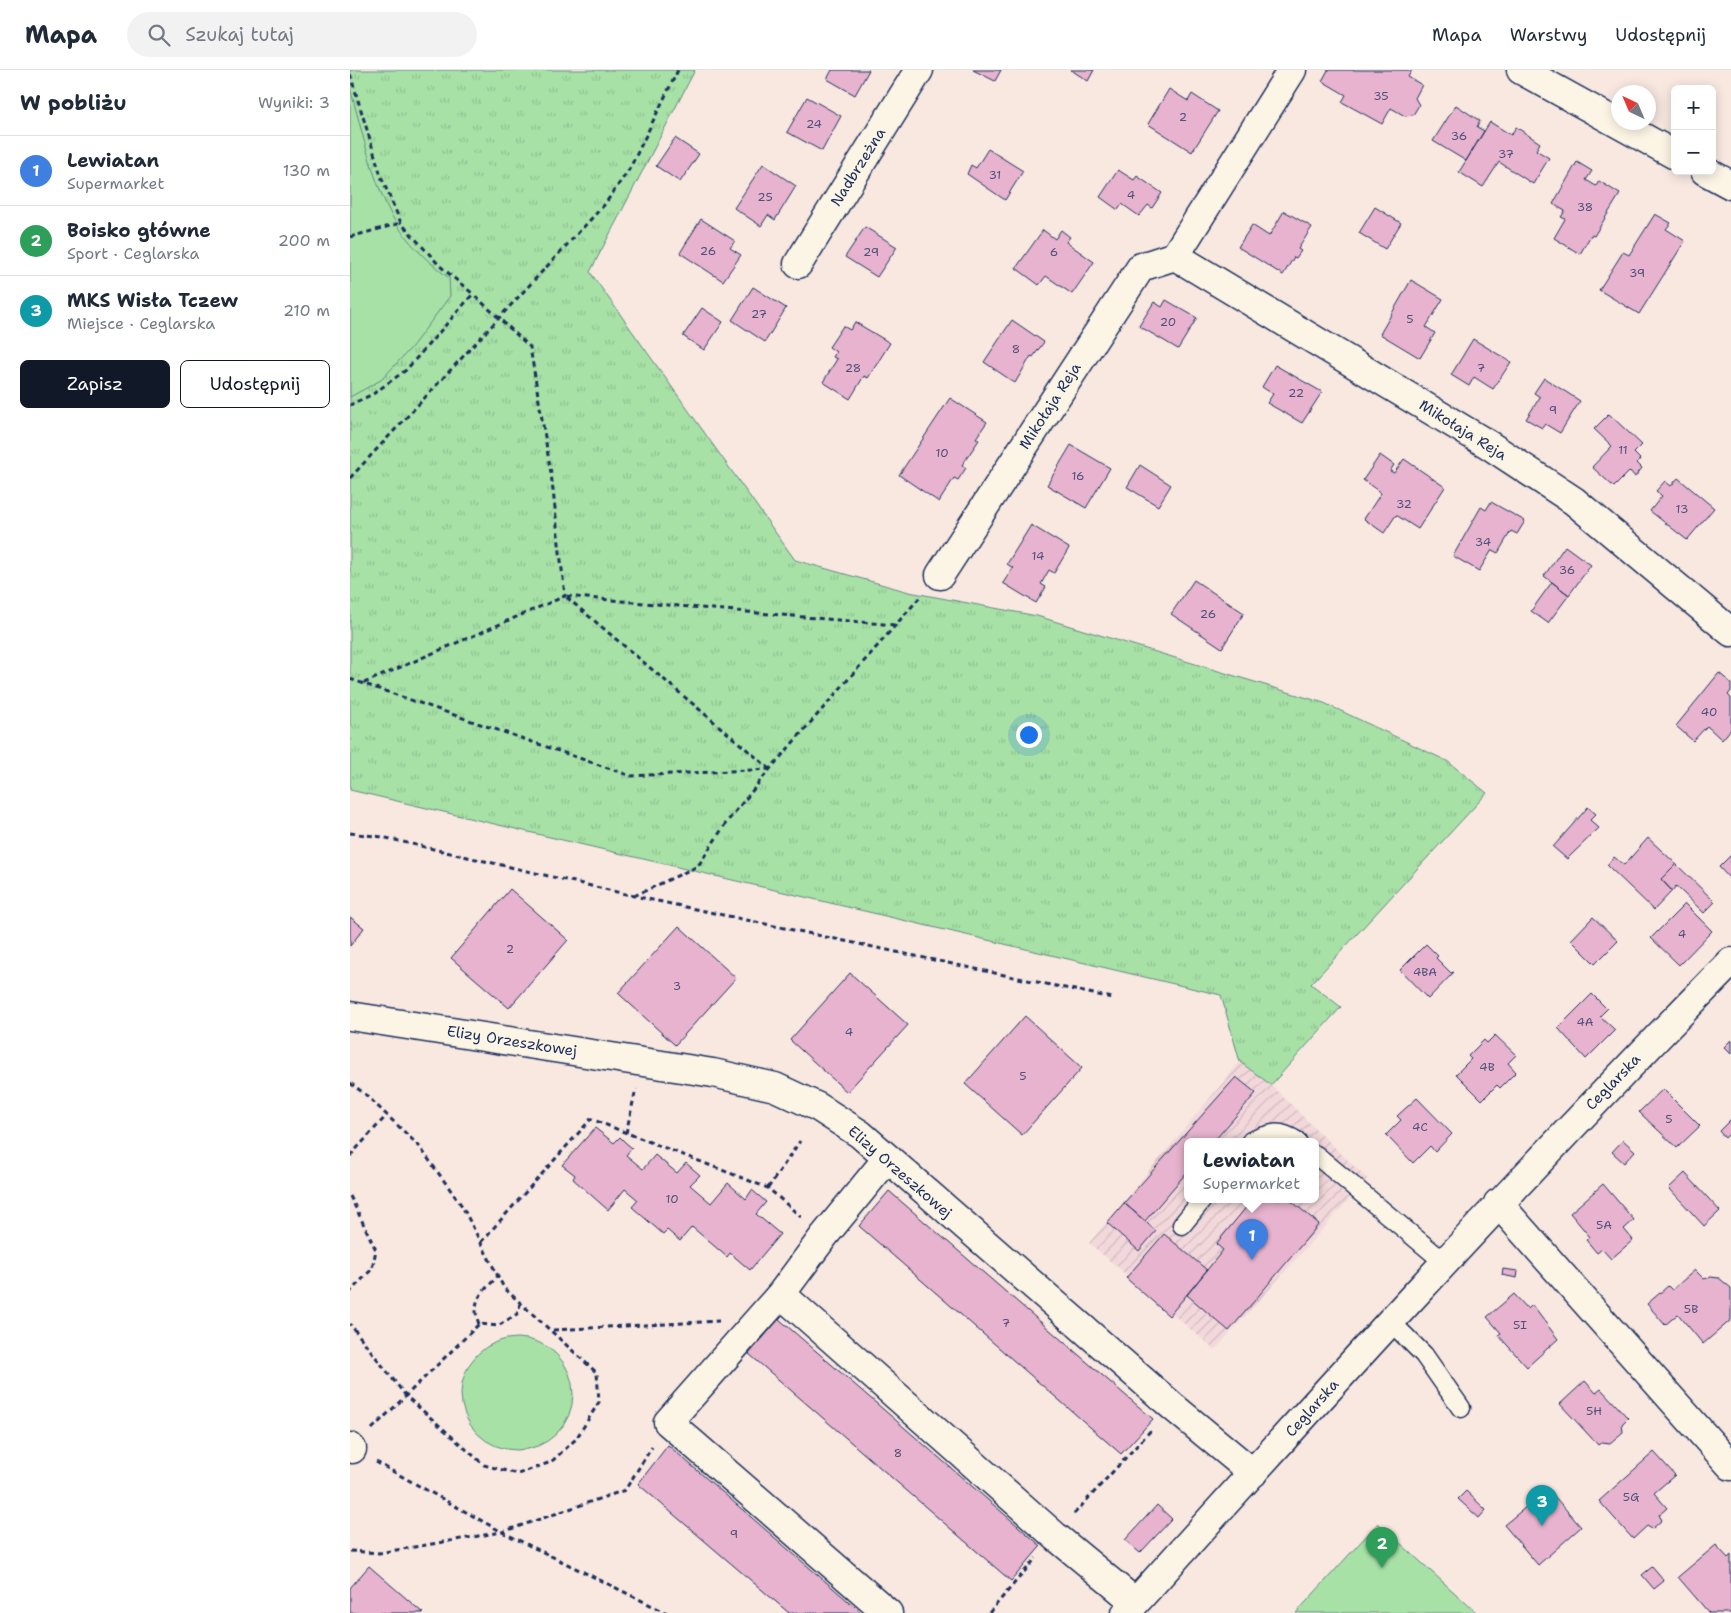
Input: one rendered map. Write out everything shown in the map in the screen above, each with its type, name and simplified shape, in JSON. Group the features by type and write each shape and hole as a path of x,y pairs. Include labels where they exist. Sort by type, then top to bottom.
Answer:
{"street":[{"name":"Nadbrzeżna","path":"798,264 919,70"},
{"path":"1175,256 1292,70"},
{"path":"1520,70 1671,153"},
{"path":"1712,175 1731,185"},
{"name":"Mikołaja Reja","path":"940,575 1141,267 1175,256 1489,445 1574,502 1731,632"},
{"name":"Ceglarska","path":"1130,1608 1498,1203 1601,1094 1731,962"},
{"name":"Elizy Orzeszkowej","path":"350,1016 713,1073 775,1087 818,1107 860,1134 886,1160 1172,1406 1253,1473"},
{"path":"886,1160 824,1236 781,1294 668,1422 888,1613"},
{"path":"1498,1203 1731,1466"},
{"path":"781,1294 1055,1536 1130,1608"}],"lane":[{"path":"1258,1138 1270,1133 1284,1133 1292,1138"},
{"path":"1319,1158 1444,1262"},
{"path":"1182,1224 1200,1203"},
{"path":"1391,1322 1424,1355 1461,1408"}],"path":[{"path":"350,478 606,204 630,168 678,70"},
{"path":"350,74 382,180 400,223 440,266 530,347 551,473 566,596 770,769"},
{"path":"350,237 400,223"},
{"path":"350,405 373,394 406,370 473,294"},
{"path":"634,896 698,866 726,823 770,769 940,575"},
{"path":"364,683 566,596 895,625"},
{"path":"350,678 631,776 770,769"},
{"path":"350,833 382,837 634,896 1112,998"},
{"path":"350,1083 365,1094 419,1146 462,1206 504,1288 597,1373 599,1402 576,1439 551,1462 518,1474 484,1464 406,1396 350,1324"},
{"path":"626,1132 636,1086"},
{"path":"350,1156 386,1115"},
{"path":"481,1242 591,1119 768,1188 824,1236"},
{"path":"768,1188 800,1141"},
{"path":"350,1196 376,1250 372,1269 350,1292"},
{"path":"479,1324 474,1311 479,1295 498,1276"},
{"path":"479,1324 498,1326 517,1314 521,1302"},
{"path":"552,1330 760,1319"},
{"path":"479,1324 351,1448 502,1532 667,1613"},
{"path":"989,1613 1055,1536 1172,1406"},
{"path":"350,1551 379,1553 502,1532 625,1490 668,1422"}],"shaded area":[{"path":"1240,1062 1271,1085 1367,1179 1215,1350 1089,1243"}],"green space":[{"path":"350,70 695,70 590,272 795,560 909,592 1037,616 1324,703 1447,761 1487,793 1311,984 1341,1007 1271,1085 1240,1062 1221,995 350,790"},
{"path":"350,88 376,180 391,215 416,249 449,278 450,296 411,348 381,380 350,397"},
{"path":"517,1338 528,1339 538,1343 556,1355 568,1373 572,1383 572,1405 568,1415 556,1433 538,1445 528,1449 517,1450 506,1449 496,1445 478,1433 466,1415 462,1405 461,1394 462,1383 466,1373 478,1355 496,1343 506,1339"},
{"path":"1378,1523 1477,1613 1296,1613"}],"building":[{"path":"832,70 869,70 855,95 827,79"},
{"path":"973,70 1001,70 995,81"},
{"path":"1071,70 1094,70 1088,81"},
{"path":"1328,70 1412,70 1408,77 1422,85 1415,98 1419,105 1413,115 1405,116 1391,108 1382,124 1342,102 1346,95 1322,81"},
{"path":"1169,89 1188,101 1192,94 1218,111 1192,152 1148,124"},
{"path":"807,97 841,116 822,151 787,132"},
{"path":"1456,105 1480,121 1477,127 1484,131 1466,161 1433,141"},
{"path":"1490,122 1511,135 1516,127 1540,143 1536,150 1549,158 1533,184 1499,162 1483,187 1459,172"},
{"path":"675,138 699,154 680,182 656,166"},
{"path":"988,149 1023,171 1005,200 967,174 971,165 976,168"},
{"path":"1577,162 1592,171 1586,180 1596,186 1599,181 1620,194 1594,236 1591,235 1580,254 1554,238 1565,219 1561,217 1565,211 1553,204"},
{"path":"763,164 796,186 775,220 768,215 761,226 734,208"},
{"path":"1118,170 1134,180 1137,176 1162,193 1152,208 1148,205 1139,216 1122,204 1118,210 1100,197"},
{"path":"1375,207 1401,223 1385,249 1359,233"},
{"path":"1284,211 1312,227 1298,249 1301,251 1296,258 1294,257 1283,275 1238,247 1252,225 1269,236"},
{"path":"1655,214 1671,223 1666,229 1685,241 1639,314 1599,290 1623,252 1629,255"},
{"path":"701,219 735,241 730,248 741,255 723,281 680,253"},
{"path":"865,227 897,247 877,277 845,257"},
{"path":"1043,230 1055,239 1061,230 1070,237 1066,242 1094,262 1072,294 1046,276 1039,285 1016,268"},
{"path":"1411,280 1443,299 1426,327 1435,333 1420,358 1380,334"},
{"path":"753,287 786,308 765,342 732,320"},
{"path":"1166,300 1197,318 1178,349 1139,326 1154,302 1162,307"},
{"path":"702,308 723,322 704,350 683,336"},
{"path":"1012,320 1044,342 1033,357 1031,356 1015,383 984,362"},
{"path":"855,322 890,343 868,378 864,376 850,399 823,382 837,359 833,357 836,352 829,347 843,326 850,330"},
{"path":"1473,339 1511,362 1493,389 1474,377 1469,386 1451,375"},
{"path":"1275,365 1322,392 1302,423 1267,403 1273,394 1262,387"},
{"path":"1544,378 1580,401 1560,433 1545,424 1542,428 1526,419 1540,397 1534,393"},
{"path":"950,398 987,422 976,438 979,440 962,465 966,468 958,480 954,478 939,502 899,475"},
{"path":"1609,414 1642,445 1634,453 1640,459 1637,463 1642,468 1635,477 1630,471 1614,487 1592,467 1612,446 1594,429"},
{"path":"1071,445 1110,468 1086,508 1047,485"},
{"path":"1380,455 1394,465 1390,471 1394,473 1404,459 1445,487 1418,529 1396,515 1384,533 1364,519 1381,493 1363,480"},
{"path":"1140,465 1171,485 1158,506 1127,487"},
{"path":"1678,478 1714,508 1687,540 1650,511 1662,496 1656,491 1665,481 1671,486"},
{"path":"1491,502 1525,521 1517,534 1511,531 1498,553 1492,550 1479,571 1453,556 1481,507 1486,510"},
{"path":"1031,525 1069,548 1054,573 1049,570 1041,584 1046,587 1036,603 1003,583 1013,568 1007,564"},
{"path":"1565,546 1591,565 1569,595 1544,576"},
{"path":"1194,580 1244,613 1222,648 1171,614"},
{"path":"1552,582 1569,595 1548,623 1531,611"},
{"path":"1719,673 1731,683 1731,691 1728,695 1731,698 1731,729 1722,740 1707,726 1693,741 1676,726"},
{"path":"1588,807 1596,814 1590,820 1599,828 1567,859 1553,847"},
{"path":"1648,838 1676,864 1661,879 1672,891 1654,910 1607,865 1614,857 1624,865"},
{"path":"1731,855 1731,880 1719,867"},
{"path":"1676,864 1715,902 1704,913 1676,886 1672,891 1661,879"},
{"path":"510,889 568,940 509,1008 451,958"},
{"path":"1685,904 1712,931 1679,965 1651,938"},
{"path":"350,917 364,928 350,946"},
{"path":"1593,917 1618,941 1595,964 1571,940"},
{"path":"679,926 736,978 675,1045 618,993"},
{"path":"1426,944 1438,956 1436,958 1451,973 1454,972 1428,999 1400,970"},
{"path":"850,973 908,1025 847,1092 790,1040"},
{"path":"1592,994 1607,1009 1600,1016 1615,1030 1586,1059 1558,1028"},
{"path":"1025,1016 1082,1068 1022,1135 965,1084"},
{"path":"1495,1035 1516,1055 1508,1063 1516,1072 1500,1088 1497,1085 1482,1100 1456,1074 1471,1059 1468,1056 1484,1040 1487,1043"},
{"path":"1731,1040 1731,1054 1724,1047"},
{"path":"1236,1077 1256,1093 1217,1138 1184,1138 1184,1176 1145,1221 1124,1203"},
{"path":"1663,1089 1700,1126 1677,1148 1639,1112"},
{"path":"1417,1098 1452,1134 1435,1152 1430,1146 1413,1163 1386,1135 1401,1120 1397,1116"},
{"path":"1731,1119 1731,1132 1725,1138 1719,1131"},
{"path":"595,1128 614,1143 620,1137 632,1148 626,1155 643,1169 655,1155 677,1173 686,1163 700,1175 690,1185 711,1203 728,1183 746,1199 752,1190 766,1202 756,1214 780,1234 750,1270 730,1253 727,1257 692,1227 680,1241 667,1230 663,1234 632,1207 638,1200 625,1189 608,1210 573,1179 575,1175 562,1165"},
{"path":"1623,1140 1635,1151 1624,1163 1612,1152"},
{"path":"1685,1173 1720,1211 1704,1226 1669,1188"},
{"path":"1603,1184 1634,1220 1624,1229 1633,1240 1611,1259 1602,1249 1597,1253 1586,1240 1590,1237 1570,1213"},
{"path":"889,1191 1153,1419 1121,1454 859,1226"},
{"path":"1124,1203 1156,1231 1139,1251 1107,1223"},
{"path":"1250,1203 1294,1203 1319,1224 1229,1331 1187,1295 1223,1250 1216,1244"},
{"path":"1164,1234 1207,1270 1169,1316 1126,1278"},
{"path":"1503,1269 1518,1271 1517,1278 1502,1275"},
{"path":"1695,1270 1704,1279 1711,1277 1719,1278 1731,1288 1731,1320 1703,1344 1678,1314 1665,1325 1647,1304 1668,1286 1672,1290"},
{"path":"1514,1294 1528,1309 1532,1305 1558,1339 1527,1367 1498,1335 1501,1333 1487,1317"},
{"path":"779,1319 1041,1546 1011,1581 749,1354"},
{"path":"1585,1381 1596,1393 1601,1389 1628,1418 1622,1424 1623,1432 1610,1443 1602,1442 1598,1445 1560,1404"},
{"path":"668,1445 862,1613 789,1613 638,1484"},
{"path":"1654,1452 1675,1475 1654,1493 1667,1508 1659,1515 1662,1520 1652,1529 1647,1526 1633,1539 1599,1501"},
{"path":"1548,1489 1581,1527 1538,1565 1504,1525"},
{"path":"1466,1491 1486,1510 1479,1518 1458,1499"},
{"path":"1157,1505 1172,1519 1140,1553 1125,1540"},
{"path":"1716,1545 1728,1558 1731,1555 1731,1613 1709,1613 1678,1577"},
{"path":"369,1566 423,1613 350,1613 350,1588"},
{"path":"1652,1567 1664,1581 1654,1589 1642,1575"}],"place":[{"name":"Lewiatan","path":"1252,1260"},
{"name":"MKS Wisła Tczew","path":"1542,1526"},
{"name":"Boisko główne","path":"1382,1568"}]}
